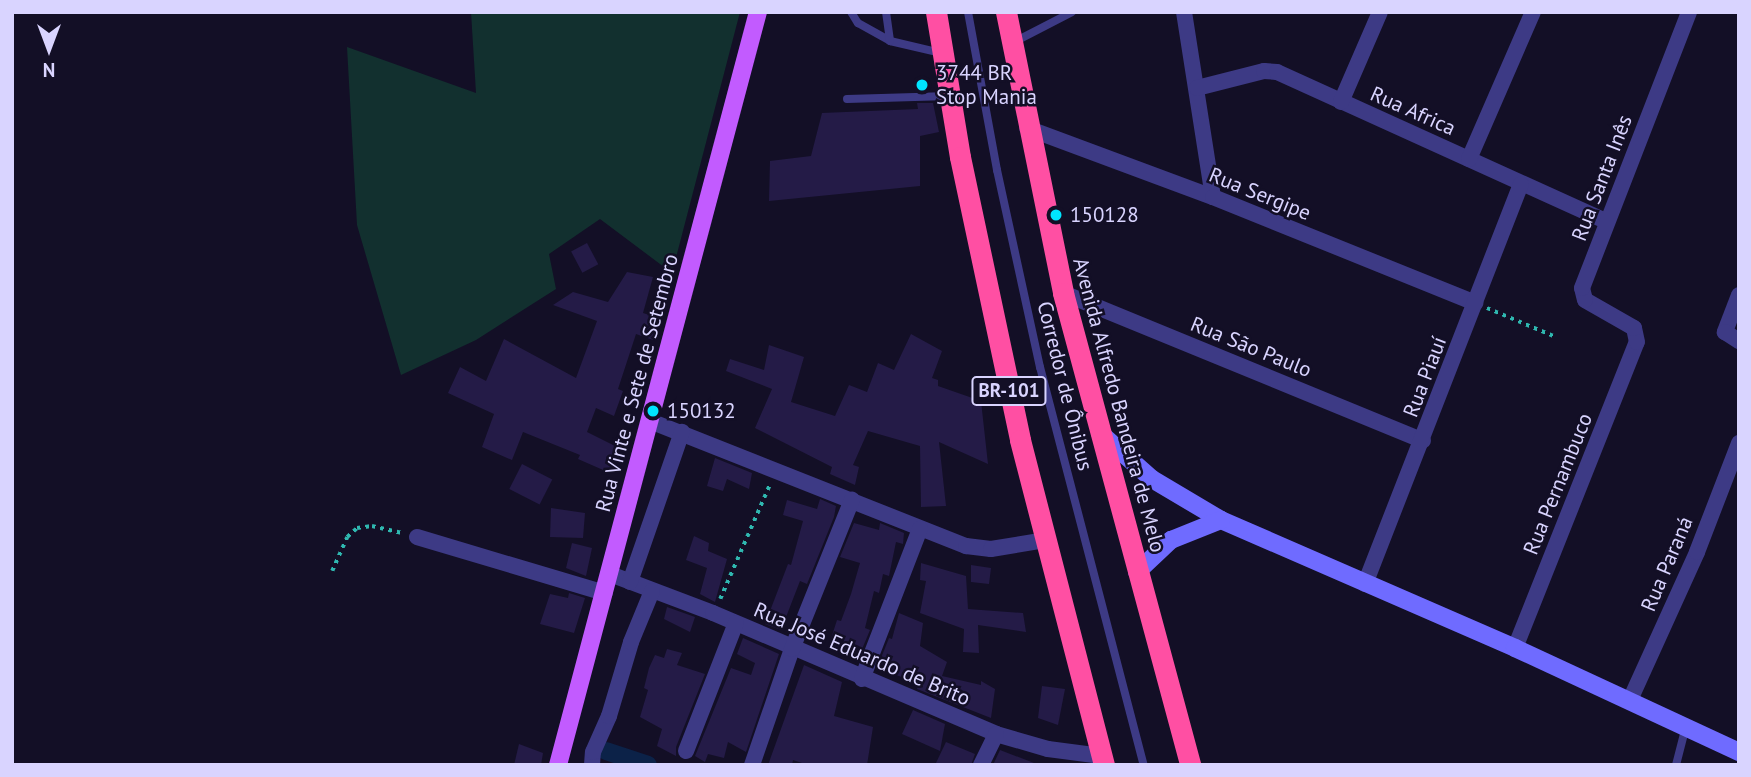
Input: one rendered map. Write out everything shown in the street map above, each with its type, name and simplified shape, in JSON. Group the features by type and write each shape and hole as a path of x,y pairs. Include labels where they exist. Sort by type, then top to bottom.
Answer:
{"highway":[{"name":"BR-101","path":"936,12 1005,375 1103,761"},
{"name":"Avenida Alfredo Bandeira de Melo","path":"1006,12 1027,128 1063,293 1191,765"}],"main road":[{"name":"Rua Vinte e Sete de Setembro","path":"561,757 758,12"}],"street":[{"path":"1184,12 1213,197"},
{"path":"1341,102 1380,12"},
{"path":"1469,159 1533,12"},
{"name":"Rua Santa Inês","path":"1637,334 1634,328 1585,300 1581,294 1689,12"},
{"name":"Rua Africa","path":"1197,88 1271,71 1607,222"},
{"name":"Rua Sergipe","path":"1027,128 1213,197 1475,303"},
{"name":"Rua Piauí","path":"1365,584 1521,184"},
{"name":"Rua São Paulo","path":"1063,293 1423,440"},
{"path":"1732,336 1739,295"},
{"name":"Rua Pernambuco","path":"1515,648 1637,342 1637,334"},
{"path":"650,421 966,545 991,549 1046,540"},
{"path":"630,582 682,432"},
{"path":"1099,432 1152,479 1221,520 1515,648 1739,752"},
{"name":"Rua Paraná","path":"1630,700 1697,552 1739,443"},
{"path":"752,765 792,649 852,500"},
{"path":"1137,572 1171,540 1221,520"},
{"path":"862,678 920,529"},
{"path":"417,537 605,593"},
{"name":"Rua José Eduardo de Brito","path":"610,574 736,623 996,734 1103,761"},
{"path":"592,765 593,752 609,716 631,642 652,591"},
{"path":"686,751 736,623"},
{"path":"981,765 996,734"}],"lane":[{"path":"851,12 858,23 890,41 943,54"},
{"path":"886,12 890,41"},
{"name":"Corredor de Ônibus","path":"968,12 997,170 1040,367 1143,765"},
{"path":"1011,44 1072,12"},
{"path":"847,99 950,96"},
{"path":"1676,765 1686,726"}],"path":[{"path":"1475,303 1556,337"},
{"path":"713,614 776,470"},
{"path":"332,571 347,537 357,528 372,526 417,537"}],"green space":[{"path":"471,12 740,12 672,273 600,219 549,254 556,289 476,340 401,375 357,225 347,47 476,93"}],"building":[{"path":"917,103 933,103 939,132 920,136 920,186 769,201 770,161 811,156 822,113 918,109"},
{"path":"587,243 598,264 582,273 571,251"},
{"path":"627,272 653,277 643,313 659,318 653,340 636,334 618,389 623,391 614,416 596,408 587,432 619,448 610,473 578,459 580,455 523,432 512,460 482,447 494,414 448,393 460,367 486,381 504,339 576,378 597,321 553,305 573,292 608,302"},
{"path":"911,334 942,351 932,378 938,380 938,386 981,401 988,464 939,442 946,506 921,507 920,446 868,431 853,465 859,467 855,485 830,474 832,467 755,428 772,389 726,371 730,359 764,370 769,345 804,357 791,402 835,416 849,385 867,392 878,363 894,370"},
{"path":"715,458 752,473 749,489 727,479 723,491 707,486"},
{"path":"522,464 552,479 540,504 509,489"},
{"path":"820,499 836,506 834,517 807,584 800,581 781,630 765,624 788,564 791,565 803,521 783,515 787,500 817,509"},
{"path":"551,508 585,513 583,538 550,537"},
{"path":"854,523 879,530 880,523 904,533 903,544 896,542 889,576 883,574 879,593 874,591 865,628 870,630 860,654 857,652 855,659 828,648 837,620 841,621 860,563 840,557"},
{"path":"694,536 709,543 708,551 727,559 715,602 700,594 707,568 686,560"},
{"path":"572,543 592,548 586,576 566,568"},
{"path":"921,563 966,576 968,609 1023,613 1026,632 978,625 979,653 963,652 964,629 920,613 926,581 920,580"},
{"path":"971,565 991,568 989,584 971,582"},
{"path":"569,593 585,598 574,633 540,624 550,594 568,598"},
{"path":"667,607 695,617 690,632 664,619"},
{"path":"899,613 923,623 920,646 947,662 942,676 981,685 981,681 995,689 991,718 917,689 919,683 896,675 897,672 879,663 889,638 892,639"},
{"path":"743,638 779,654 746,752 728,742 724,758 708,754 705,762 695,756 731,668 751,675 755,663 737,654"},
{"path":"667,649 682,653 677,665 705,674 676,747 676,756 657,746 662,729 640,717 648,690 644,688 649,668 655,655 664,658"},
{"path":"804,665 842,682 834,716 873,727 867,765 808,765 793,760 792,765 768,765"},
{"path":"1042,686 1065,689 1058,725 1038,718"},
{"path":"913,710 945,724 940,751 902,734"},
{"path":"946,742 975,754 971,765 935,765"},
{"path":"519,744 543,753 541,765 514,765"},
{"path":"1000,750 1034,763 1034,765 993,765"}],"waterway":[{"path":"606,751 648,765"}],"place":[{"name":"3744 BR Stop Mania","path":"922,85"},
{"name":"150128","path":"1056,215"},
{"name":"150132","path":"653,411"}]}
